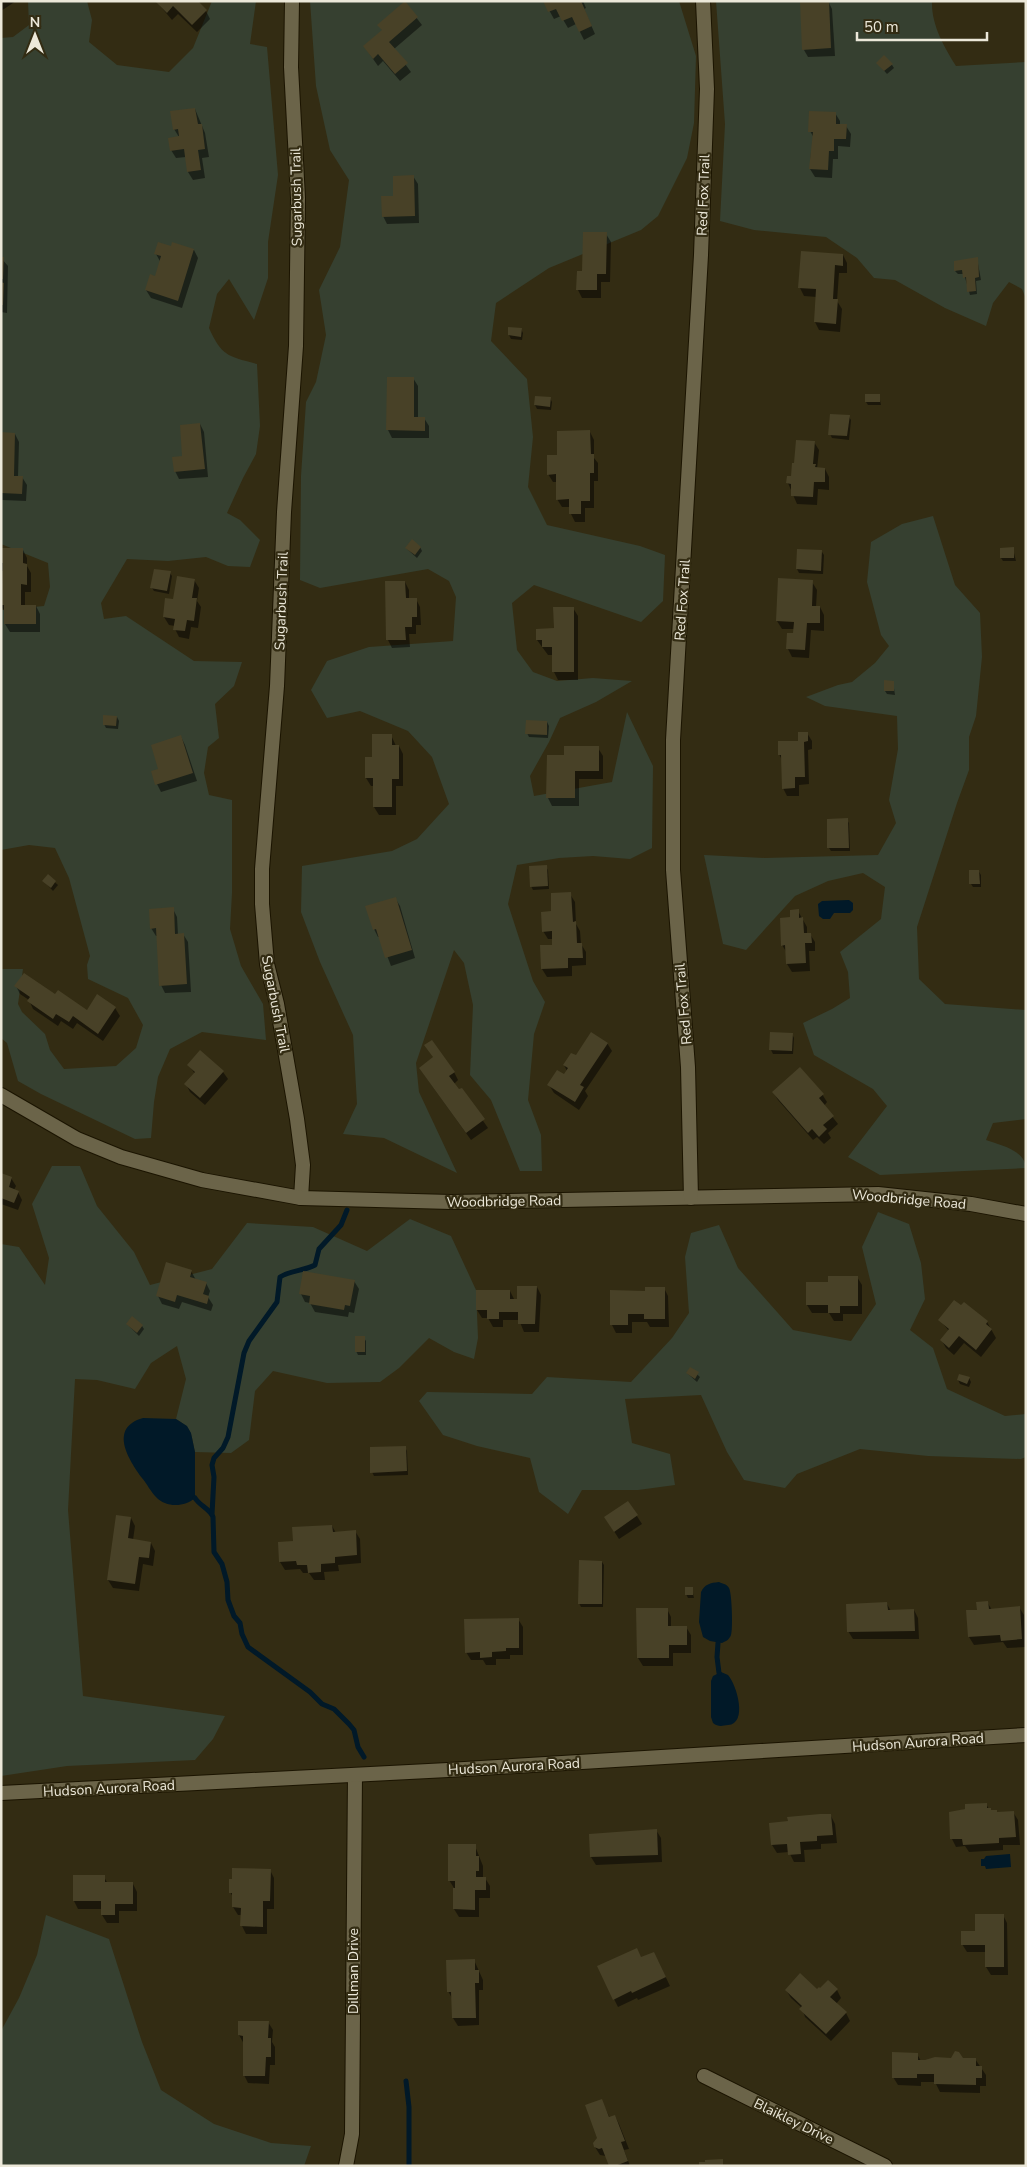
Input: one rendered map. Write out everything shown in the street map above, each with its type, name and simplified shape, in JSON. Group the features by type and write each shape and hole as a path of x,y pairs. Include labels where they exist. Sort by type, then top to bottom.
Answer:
{"street":[{"name":"Sugarbush Trail","path":"292,1 291,67 298,198 296,346 284,512 277,686 262,869 262,904 267,964 277,1004 297,1119 303,1165 301,1198"},
{"name":"Red Fox Trail","path":"691,1198 688,1067 673,870 673,740 701,255 707,89 703,1"},
{"name":"Woodbridge Road","path":"1,1095 77,1139 121,1157 202,1180 301,1198 451,1202 878,1194 971,1204 1026,1214"},
{"name":"Hudson Aurora Road","path":"1,1793 355,1775 1026,1735"},
{"name":"Dillman Drive","path":"346,2166 352,2134 355,1775"},
{"name":"Blaikley Drive","path":"704,2076 885,2166"}],"green space":[{"path":"28,1 87,1 92,20 89,42 117,65 169,72 193,48 212,1 256,1 250,44 267,47 278,175 268,242 268,278 254,320 229,279 217,294 209,328 222,350 227,354 257,364 260,426 256,454 227,513 240,520 260,540 250,567 228,566 206,557 168,561 127,559 101,603 104,619 126,616 194,661 242,662 234,686 215,704 219,738 208,747 204,773 209,795 232,800 230,929 241,966 263,1004 266,1040 202,1032 170,1049 158,1077 151,1138 135,1139 18,1081 7,1043 1,1038 1,969 23,969 18,1004 22,1012 45,1034 50,1050 64,1069 116,1066 136,1048 143,1025 128,998 88,979 87,965 90,956 69,878 55,848 29,845 1,850 1,610 44,606 50,587 48,563 1,544 1,38 13,37 29,25"},
{"path":"310,1 679,1 696,56 694,123 687,158 658,216 641,230 549,268 496,303 491,341 527,379 533,437 528,487 547,525 640,546 665,555 663,601 641,622 534,585 512,603 517,650 533,672 557,681 593,678 632,681 596,702 560,718 530,776 534,796 612,782 627,712 653,766 652,848 630,859 593,856 559,858 517,865 508,904 533,981 545,1002 534,1034 528,1100 541,1135 542,1171 520,1171 491,1100 470,1075 473,1005 464,963 454,950 416,1063 419,1092 457,1173 384,1138 343,1134 357,1104 353,1035 320,962 301,912 302,866 392,851 417,839 449,804 432,757 408,731 360,711 327,718 311,690 327,661 369,647 453,641 456,597 449,581 428,569 320,588 300,580 301,476 306,402 316,382 326,335 319,290 340,247 349,180 330,150 316,86"},
{"path":"716,1 932,1 936,27 956,66 1026,62 1026,299 1022,289 1009,282 993,303 986,326 945,308 895,280 874,278 857,258 826,237 754,230 720,221 725,124"},
{"path":"933,516 955,585 980,613 982,657 976,716 969,737 969,770 917,927 919,979 945,1004 1026,1010 1026,1119 993,1123 986,1140 1005,1146 1017,1153 1025,1162 1026,1168 880,1175 848,1157 887,1106 873,1089 814,1055 803,1023 850,998 848,972 840,952 881,919 885,887 863,873 828,881 795,896 746,950 723,944 704,855 765,858 878,855 896,823 889,800 898,749 897,716 825,706 806,697 852,682 875,663 889,646 881,635 867,582 871,542 902,524"},
{"path":"52,1166 80,1166 97,1206 134,1252 150,1285 212,1269 247,1223 313,1227 367,1251 410,1219 451,1236 476,1290 478,1338 474,1359 454,1352 429,1338 399,1368 380,1382 327,1383 273,1371 255,1391 249,1440 231,1453 195,1452 192,1436 188,1429 176,1419 186,1379 177,1346 151,1363 135,1389 97,1380 75,1379 68,1510 83,1696 225,1716 213,1739 195,1760 67,1766 1,1776 1,1244 19,1247 45,1285 49,1258 32,1204"},
{"path":"878,1212 909,1224 921,1263 925,1299 910,1330 933,1348 947,1389 1005,1416 1026,1414 1026,1457 1021,1459 928,1456 860,1449 797,1474 785,1488 744,1480 727,1452 701,1395 625,1399 632,1443 670,1454 675,1485 638,1490 582,1490 568,1514 539,1492 530,1458 477,1446 443,1435 419,1401 427,1392 532,1394 547,1377 631,1382 672,1338 689,1313 685,1257 691,1233 719,1225 738,1268 793,1330 851,1341 876,1304 862,1247"},
{"path":"46,1915 109,1939 142,2042 161,2090 214,2124 271,2143 311,2146 304,2166 1,2166 1,2031 19,1998 37,1955"}],"water":[{"path":"849,900 853,903 853,910 850,913 834,913 830,919 823,919 819,916 818,904 822,901"},
{"path":"143,1418 176,1419 187,1426 191,1433 195,1452 195,1498 191,1501 181,1505 170,1505 160,1501 152,1493 127,1454 124,1437 126,1429 132,1423"},
{"path":"719,1582 729,1588 732,1612 731,1635 722,1643 710,1641 703,1637 699,1622 701,1592 708,1584"},
{"path":"721,1672 728,1675 735,1687 739,1711 738,1718 734,1723 720,1726 713,1723 711,1717 711,1681 713,1676"},
{"path":"1010,1854 1011,1867 986,1869 985,1866 981,1866 981,1859 984,1859 986,1856"}],"building":[{"path":"155,1 198,1 207,10 192,25 173,6 167,13"},
{"path":"405,1 418,17 389,42 408,63 395,74 378,54 373,59 363,46 382,30 377,25"},
{"path":"543,1 581,1 592,26 579,32 572,17 562,21 556,9 548,12"},
{"path":"800,1 829,1 831,48 802,50"},
{"path":"884,55 893,64 884,71 876,63"},
{"path":"195,108 198,124 202,124 205,149 198,150 201,170 187,172 184,149 170,151 168,138 179,136 178,129 173,130 170,111"},
{"path":"809,111 836,112 836,124 847,124 846,139 834,139 834,151 829,151 828,170 809,169 813,132 808,132"},
{"path":"414,175 415,216 382,217 381,196 393,196 393,176"},
{"path":"583,232 607,232 606,274 597,274 597,290 576,290 577,271 582,271"},
{"path":"158,242 171,246 172,242 194,249 178,301 145,290 150,274 155,276 161,256 154,254"},
{"path":"801,251 843,254 843,266 835,265 833,299 838,299 836,324 814,322 816,289 798,288"},
{"path":"1,257 4,257 3,279 1,279"},
{"path":"978,257 979,277 975,278 976,291 967,292 966,277 963,278 962,270 954,271 954,261"},
{"path":"1,282 4,283 3,305 1,305"},
{"path":"508,327 522,328 521,337 508,335"},
{"path":"387,377 414,377 414,417 425,417 425,431 386,430"},
{"path":"865,394 880,394 880,402 865,402"},
{"path":"535,396 551,397 550,407 534,405"},
{"path":"830,414 850,415 847,436 828,435"},
{"path":"200,423 205,469 174,472 172,457 182,456 180,425"},
{"path":"590,430 591,454 594,454 594,473 590,473 590,501 581,501 581,514 569,514 569,499 556,500 556,474 547,475 547,455 557,455 557,431"},
{"path":"1,432 15,433 14,476 23,476 22,494 1,493"},
{"path":"796,440 815,441 813,464 816,464 815,467 825,468 825,482 814,482 813,497 791,496 791,484 786,483 787,476 791,476"},
{"path":"412,539 421,547 415,555 405,548"},
{"path":"1014,547 1014,558 1000,558 1000,548"},
{"path":"1,548 23,548 23,563 27,564 27,585 21,584 21,605 36,605 36,624 4,624 4,605 1,605 3,563 1,563"},
{"path":"797,549 822,550 821,571 796,569"},
{"path":"154,569 171,571 167,591 150,588"},
{"path":"177,576 195,579 192,598 197,598 194,621 187,620 185,631 173,630 175,619 163,617 165,598 173,599"},
{"path":"778,578 813,580 812,606 820,606 820,623 807,623 805,650 786,649 787,633 793,633 794,622 776,621"},
{"path":"385,581 405,581 406,598 417,598 417,617 412,617 412,627 405,627 406,640 386,640"},
{"path":"553,607 574,607 574,672 552,672 552,647 542,647 542,640 536,640 536,629 554,628"},
{"path":"884,680 894,681 894,691 884,691"},
{"path":"103,715 117,716 116,726 103,725"},
{"path":"526,720 547,721 547,735 525,734"},
{"path":"798,732 808,732 808,741 804,742 805,777 795,777 795,788 782,789 781,755 778,755 778,741 798,741"},
{"path":"372,734 392,734 392,745 399,745 399,779 392,779 392,807 373,807 373,778 365,778 365,757 372,757"},
{"path":"181,735 193,773 155,785 151,771 158,769 151,745"},
{"path":"564,746 599,746 599,771 575,771 575,798 546,798 547,755 564,755"},
{"path":"848,818 849,848 827,848 827,819"},
{"path":"547,865 548,886 530,887 529,866"},
{"path":"969,870 979,870 980,884 969,884"},
{"path":"48,874 56,881 51,888 42,881"},
{"path":"571,892 573,922 576,921 577,943 582,943 583,958 568,958 568,968 541,969 540,945 552,945 552,931 542,932 541,912 551,911 551,893"},
{"path":"396,897 412,950 385,958 376,929 373,930 365,906"},
{"path":"174,907 175,934 184,933 187,984 159,986 156,928 150,929 149,909"},
{"path":"799,909 799,918 803,917 804,933 811,933 812,943 805,943 806,963 786,964 785,945 781,946 780,918 790,917 790,910"},
{"path":"24,973 55,994 58,990 87,1010 97,994 116,1007 98,1034 73,1016 69,1022 56,1014 53,1019 27,1001 30,997 14,986"},
{"path":"591,1032 608,1043 580,1085 584,1087 575,1102 547,1085 557,1070 564,1074 568,1068 563,1065 571,1053 576,1055"},
{"path":"770,1032 793,1033 792,1051 769,1050"},
{"path":"432,1040 455,1072 449,1076 459,1089 462,1088 485,1119 466,1133 419,1068 433,1057 424,1045"},
{"path":"200,1050 224,1071 200,1098 184,1084 195,1072 187,1065"},
{"path":"800,1067 824,1094 819,1098 834,1116 823,1125 827,1129 819,1137 812,1129 808,1133 772,1092"},
{"path":"1,1173 12,1177 9,1187 19,1191 14,1203 1,1198"},
{"path":"166,1262 192,1270 190,1277 207,1282 203,1294 209,1296 207,1304 177,1295 175,1302 156,1296"},
{"path":"303,1271 355,1280 350,1306 345,1305 344,1310 309,1304 310,1296 299,1294"},
{"path":"828,1276 858,1276 858,1306 840,1306 840,1313 828,1313 828,1305 806,1305 806,1282 828,1282"},
{"path":"517,1286 537,1286 535,1324 518,1324 518,1312 499,1312 499,1319 487,1319 487,1310 476,1310 476,1290 510,1290 510,1299 517,1299"},
{"path":"645,1287 665,1287 665,1319 644,1319 644,1314 628,1314 628,1325 610,1325 610,1290 645,1291"},
{"path":"954,1300 961,1305 964,1302 988,1321 986,1324 992,1329 976,1350 959,1336 949,1348 940,1340 949,1329 938,1320"},
{"path":"132,1316 143,1325 137,1333 126,1324"},
{"path":"355,1336 365,1336 365,1352 355,1352"},
{"path":"690,1367 699,1372 695,1379 686,1373"},
{"path":"959,1374 970,1377 967,1384 957,1380"},
{"path":"406,1446 407,1471 370,1473 370,1447"},
{"path":"628,1501 638,1515 614,1532 604,1517"},
{"path":"116,1515 131,1517 128,1538 151,1542 149,1558 139,1557 135,1584 107,1580"},
{"path":"332,1525 333,1532 356,1530 357,1555 335,1557 335,1563 321,1564 321,1572 308,1573 307,1565 297,1565 296,1561 279,1562 278,1542 293,1541 292,1527"},
{"path":"579,1560 602,1561 602,1604 578,1604"},
{"path":"685,1587 693,1587 693,1595 685,1595"},
{"path":"988,1601 989,1609 1020,1606 1022,1639 1001,1641 1000,1635 968,1637 966,1610 977,1610 976,1602"},
{"path":"887,1602 888,1610 914,1609 915,1631 847,1632 846,1604"},
{"path":"636,1608 668,1608 668,1626 687,1626 687,1645 669,1645 669,1658 637,1658"},
{"path":"519,1618 519,1648 506,1648 506,1651 492,1652 492,1657 480,1658 480,1652 465,1653 464,1619"},
{"path":"987,1803 987,1808 997,1810 997,1812 1014,1811 1016,1837 999,1838 999,1843 963,1845 962,1839 950,1839 949,1812 965,1809 965,1804"},
{"path":"831,1814 833,1835 817,1836 817,1841 800,1842 801,1854 788,1855 787,1844 771,1845 769,1823 788,1821 787,1817"},
{"path":"657,1829 658,1855 590,1857 589,1834"},
{"path":"448,1844 476,1844 476,1856 479,1856 479,1871 476,1871 476,1877 486,1877 486,1890 475,1890 475,1910 453,1909 455,1881 448,1881"},
{"path":"232,1868 271,1869 270,1901 263,1901 263,1927 240,1926 241,1908 232,1907 232,1893 229,1893 229,1879 232,1879"},
{"path":"73,1875 105,1875 105,1882 133,1882 133,1904 115,1904 115,1915 101,1915 101,1901 73,1901"},
{"path":"975,1914 1004,1914 1004,1967 985,1967 985,1945 961,1945 961,1931 975,1931"},
{"path":"637,1948 641,1957 654,1952 666,1977 613,2000 597,1966"},
{"path":"475,1959 475,1970 479,1970 479,1983 475,1983 476,2018 452,2018 451,1992 447,1992 446,1960"},
{"path":"800,1973 817,1989 828,1980 838,1989 830,1997 847,2012 826,2034 799,2009 802,2006 785,1990"},
{"path":"238,2021 269,2021 268,2038 271,2038 271,2057 266,2057 265,2076 243,2076 243,2036 238,2035"},
{"path":"955,2051 959,2052 963,2058 976,2058 976,2066 982,2066 982,2078 976,2078 976,2085 934,2084 934,2074 917,2074 917,2078 892,2078 892,2052 918,2053 918,2060 925,2060 935,2057 951,2058"},
{"path":"602,2099 609,2117 615,2115 625,2141 621,2142 628,2161 615,2166 609,2166 602,2148 594,2147 593,2143 597,2138 585,2105"},
{"path":"723,2159 723,2166 699,2166 699,2162 705,2162 705,2160"}],"waterway":[{"path":"212,1514 214,1477 212,1465 214,1458 223,1448 228,1437 244,1353 249,1341 277,1302 280,1277 315,1265 319,1249 341,1225 347,1210"},
{"path":"195,1498 213,1517 214,1552 222,1564 227,1582 228,1600 234,1616 240,1623 242,1634 248,1647 310,1692 322,1704 334,1709 354,1730 358,1747 364,1757"},
{"path":"718,1643 719,1673"},
{"path":"406,2081 409,2107 409,2166"}]}
